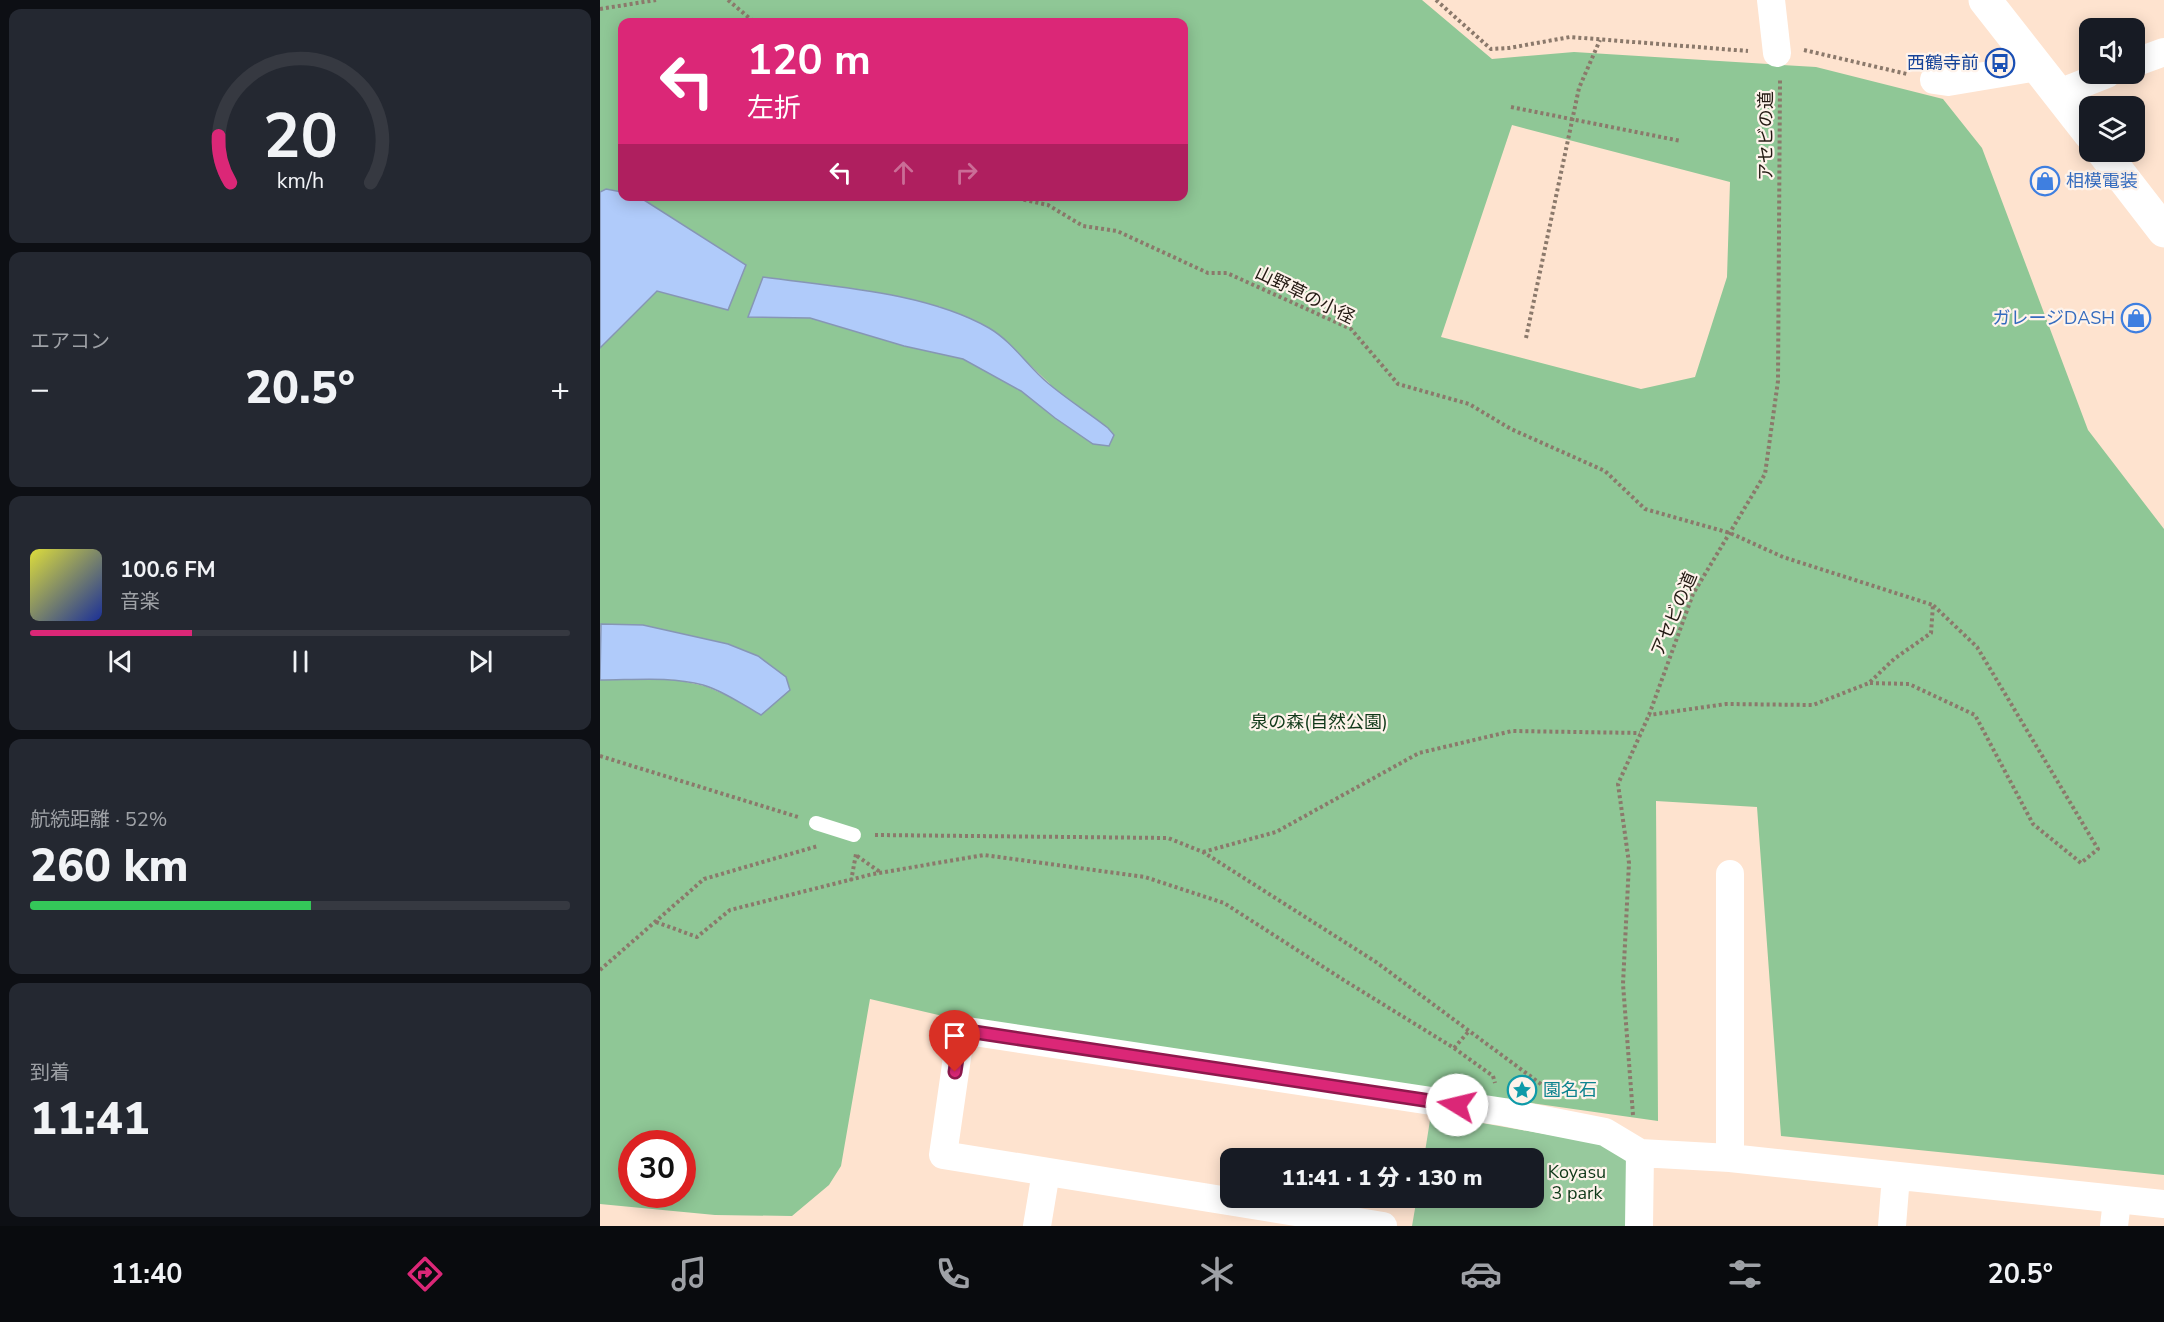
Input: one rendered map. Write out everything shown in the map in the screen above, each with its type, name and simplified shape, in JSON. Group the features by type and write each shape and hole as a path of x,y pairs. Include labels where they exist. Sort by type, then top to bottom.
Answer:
{"street":[{"path":"1771,0 1776,48"},
{"path":"1985,0 2079,120"},
{"path":"2145,59 2164,52"},
{"path":"1934,80 1948,82 2038,67"},
{"path":"2058,93 2081,84"},
{"path":"2111,162 2164,231"},
{"path":"1730,874 1730,1158"},
{"path":"1383,1226 943,1155 961,1030 1504,1112 1605,1132 1640,1154 1730,1158 1896,1176 2115,1213 2164,1204"},
{"path":"1639,1226 1640,1154"},
{"path":"1037,1226 1046,1172"},
{"path":"1892,1226 1896,1176"}],"lane":[{"path":"816,823 854,835"}],"path":[{"path":"600,9 656,0"},
{"path":"729,0 749,18"},
{"path":"1436,0 1491,49 1570,37 1776,48 1934,80"},
{"path":"1526,338 1579,88 1600,39"},
{"name":"アセビの道","path":"1640,1154 1635,1133 1623,984 1629,863 1618,784 1648,715 1693,594 1765,474 1778,381 1780,70 1776,48"},
{"path":"1511,106 1681,141"},
{"name":"山野草の小径","path":"1029,201 1048,205 1083,226 1117,231 1208,273 1227,273 1351,329 1398,384 1469,405 1511,429 1605,471 1645,508 1730,533 1783,557 1933,605"},
{"path":"1869,683 1909,684 1975,715 2033,824 2081,863 2098,849 1977,647 1933,605"},
{"path":"1648,715 1726,704 1814,705 1869,683 1894,659 1930,633 1933,605"},
{"path":"1203,852 1276,832 1419,753 1512,731 1640,733"},
{"path":"600,756 816,823"},
{"path":"600,970 704,879 854,835 1168,838 1203,852 1376,962 1553,1093"},
{"path":"851,881 856,855 881,873"},
{"path":"655,921 697,937 730,910 881,873 984,855 1145,877 1224,903 1454,1048 1493,1076 1504,1112"},
{"path":"1454,1048 1469,1031"}],"green space":[{"name":"泉の森(自然公園)","path":"600,0 1422,0 1492,59 1574,52 1816,67 1943,99 1982,148 2088,430 2164,529 2164,1175 1781,1136 1757,807 1656,801 1658,1121 977,1024 870,999 841,1166 829,1185 792,1216 715,1215 642,1208 696,1208 696,1130 618,1130 618,1206 600,1204 600,680 677,680 705,686 733,698 790,690 601,624 600,631 600,348 657,291 728,310 746,266 646,201 1188,201 1188,18 618,18 618,191 606,189 600,192","holes":["1512,125 1730,182 1727,277 1695,377 1641,389 1441,337","939,306 1030,365 1049,383 1093,444 1021,391 963,359 904,346 810,318 748,317"]},
{"name":"Koyasu 3 park","path":"1431,1114 1631,1149 1626,1226 1412,1226 1415,1208 1544,1208 1544,1148 1426,1148"}],"water":[{"path":"606,189 618,191 618,201 646,201 746,265 728,310 657,291 600,348 600,192"},
{"path":"763,277 850,288 909,299 937,306 989,328 1006,340 1049,384 1108,428 1114,435 1109,446 1093,444 1021,391 963,359 904,346 810,318 748,317"},
{"path":"601,624 643,625 728,644 758,656 786,677 790,690 761,715 718,691 690,682 652,679 600,680"}],"place":[{"name":"西鶴寺前","path":"2000,63"},
{"name":"相模電装","path":"2045,181"},
{"name":"ガレージDASH","path":"2136,318"},
{"name":"園名石","path":"1522,1090"}],"route":[{"path":"955,1072 961,1030 1457,1105"}]}
